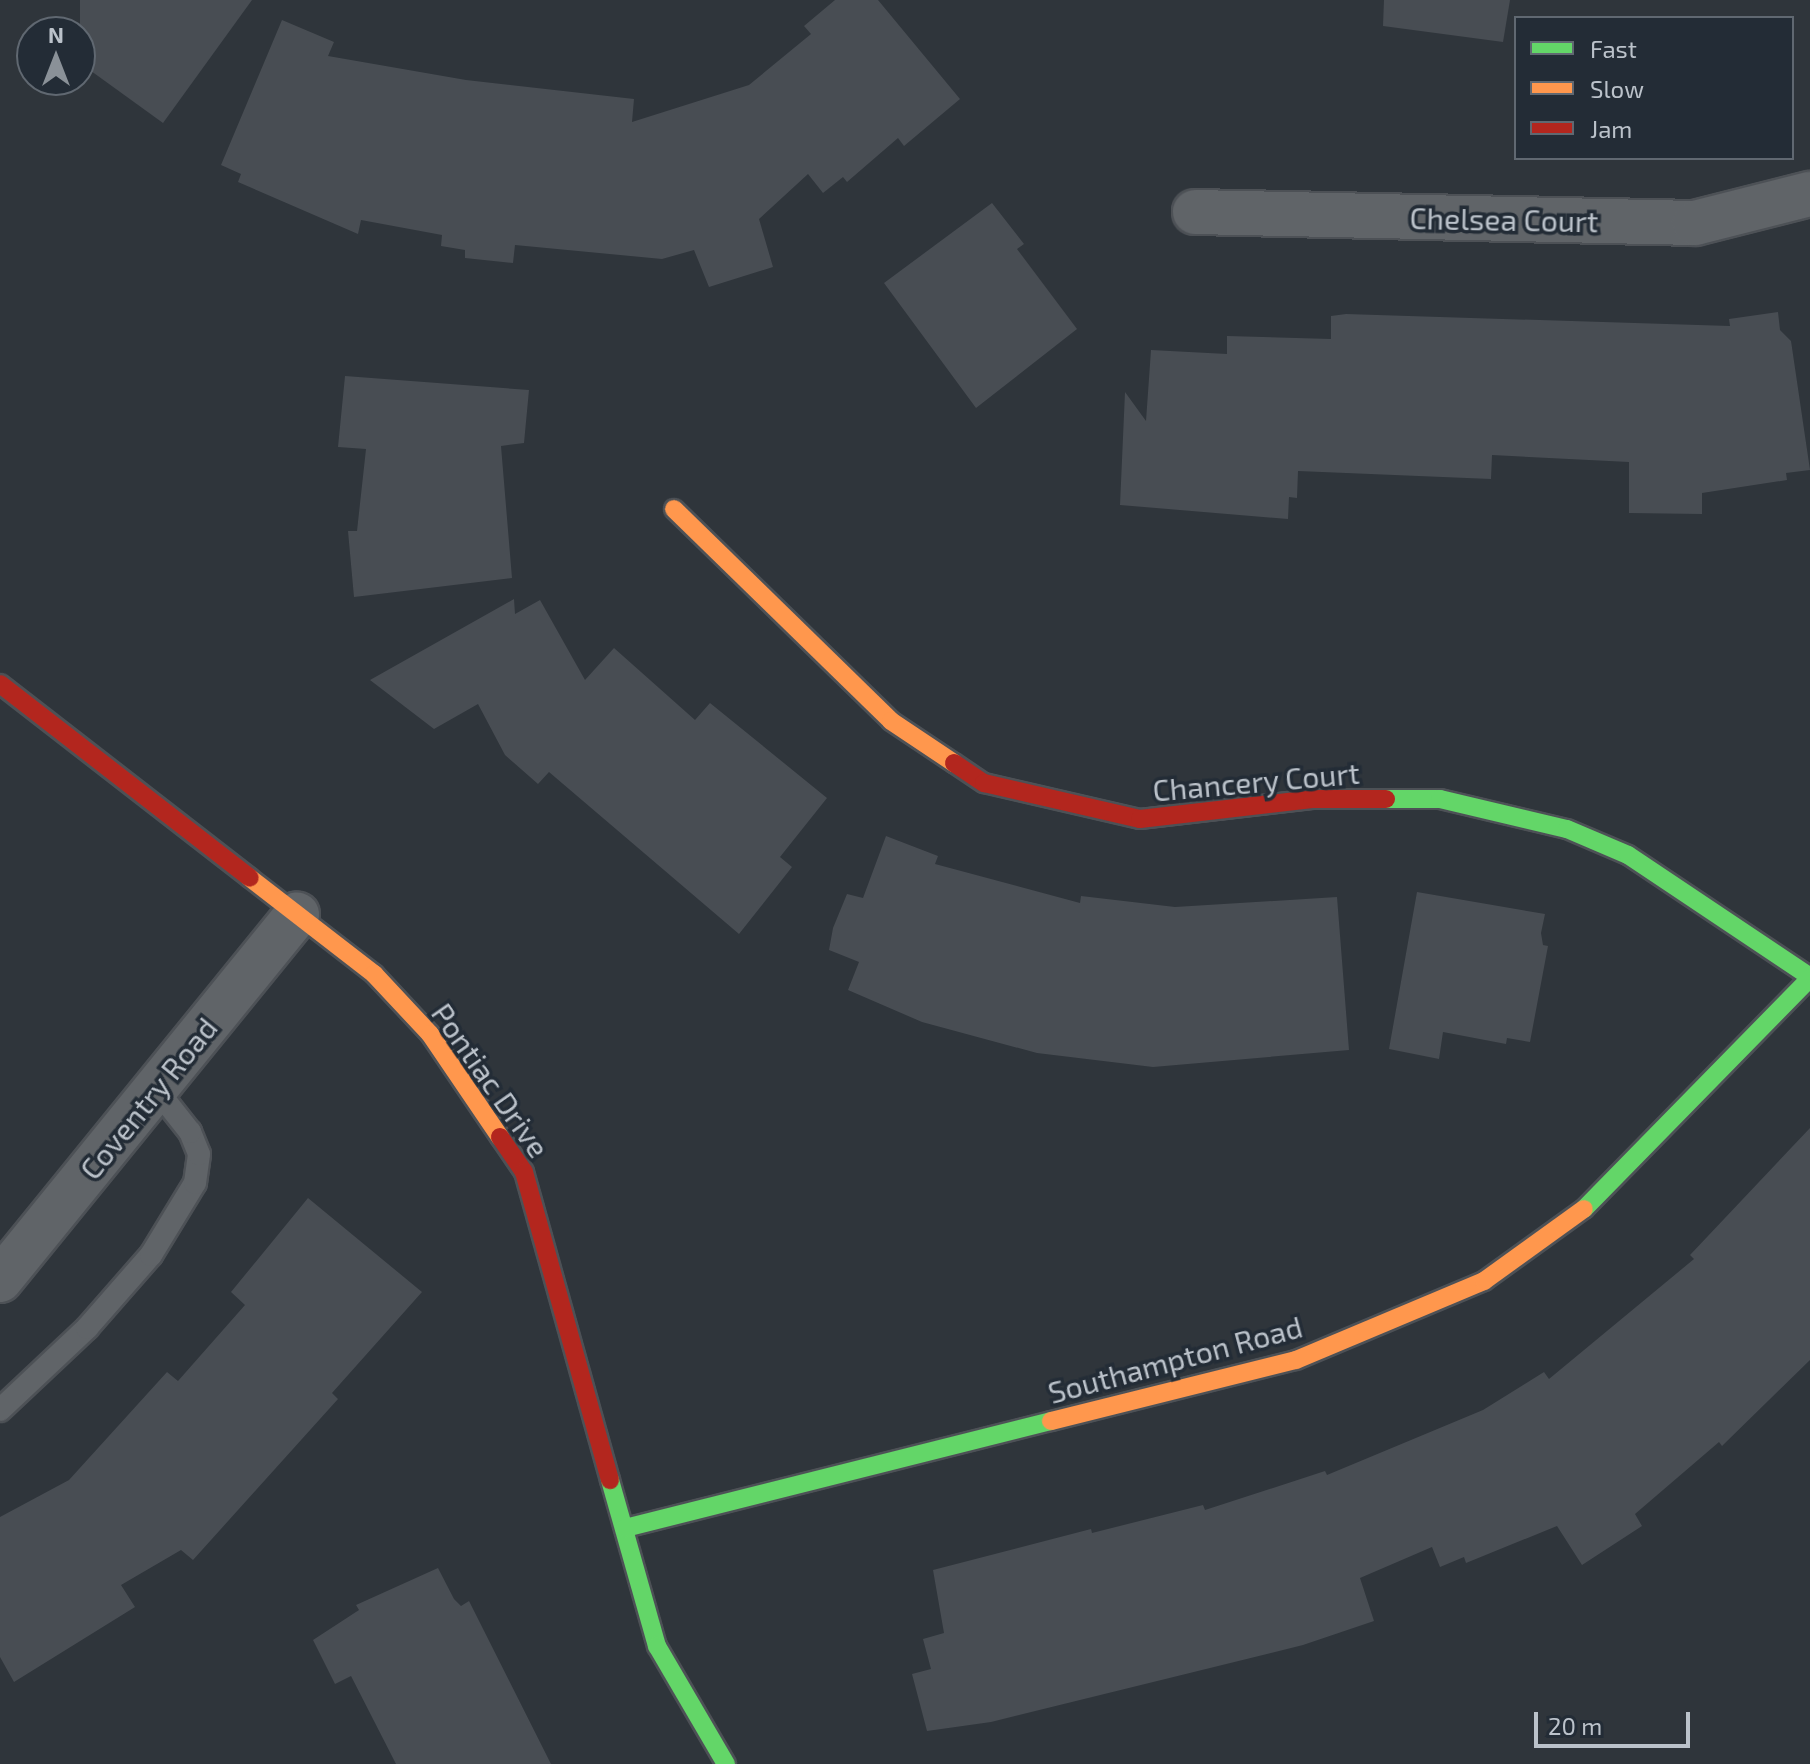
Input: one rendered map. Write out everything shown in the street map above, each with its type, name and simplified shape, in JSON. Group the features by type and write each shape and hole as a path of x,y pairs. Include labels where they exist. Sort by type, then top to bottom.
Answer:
{"street":[{"name":"Chelsea Court","path":"1195,212 1695,223 1810,194"},
{"name":"Chancery Court","path":"674,509 891,721 984,783 1140,819 1312,799 1440,799 1553,825 1628,855 1810,978"},
{"name":"Pontiac Drive","path":"0,684 374,974 430,1034 524,1172 657,1646 697,1722 726,1764"},
{"name":"Coventry Road","path":"0,1280 297,915"},
{"name":"Southampton Road","path":"625,1528 1296,1360 1484,1281 1578,1215 1810,978"}],"lane":[{"path":"0,1410 87,1328 151,1255 195,1183 199,1154 190,1132 156,1089"}],"building":[{"path":"80,0 252,0 163,123 96,75 96,16 80,16"},
{"path":"835,0 878,0 960,99 904,146 898,138 847,182 843,177 823,193 808,174 759,219 773,267 709,287 694,250 662,259 515,245 513,263 465,258 465,250 441,246 442,235 361,220 358,234 238,182 241,174 221,165 282,20 334,42 328,56 466,80 634,99 632,122 749,85 811,34 804,26"},
{"path":"1384,0 1510,0 1503,42 1383,26"},
{"path":"992,203 1024,244 1017,249 1077,329 976,408 884,283"},
{"path":"1778,312 1780,330 1791,341 1810,470 1786,473 1787,480 1702,493 1702,514 1629,513 1629,462 1492,455 1491,479 1298,471 1297,498 1289,497 1288,519 1120,505 1125,392 1146,421 1151,350 1227,354 1227,336 1331,339 1331,316 1346,314 1730,326 1729,319"},
{"path":"345,376 529,390 524,443 501,446 512,578 354,597 348,531 357,531 366,449 338,447"},
{"path":"514,599 515,614 540,600 585,680 614,648 695,720 710,703 827,798 780,857 792,867 739,934 549,772 538,784 505,755 478,704 434,729 370,680"},
{"path":"886,836 938,856 935,864 1080,903 1081,896 1175,907 1337,897 1349,1050 1153,1067 1037,1053 922,1022 848,990 859,962 829,950 833,928 847,894 863,898"},
{"path":"1417,892 1545,914 1541,933 1543,945 1548,946 1530,1042 1507,1038 1506,1044 1443,1032 1439,1059 1389,1049"},
{"path":"1810,1128 1810,1360 1722,1446 1719,1442 1635,1514 1642,1526 1582,1565 1557,1526 1466,1563 1464,1557 1440,1567 1432,1547 1360,1578 1374,1621 1303,1645 991,1722 927,1731 912,1674 931,1669 923,1639 944,1633 933,1570 1091,1529 1092,1533 1203,1505 1205,1510 1325,1471 1327,1475 1483,1410 1544,1372 1549,1379 1694,1259 1690,1255"},
{"path":"308,1198 422,1292 332,1393 338,1399 193,1560 181,1550 121,1585 135,1607 14,1682 0,1657 0,1517 69,1480 167,1372 178,1381 245,1305 231,1292"},
{"path":"438,1568 454,1599 461,1606 469,1601 551,1764 396,1764 351,1676 335,1684 313,1640 359,1610 356,1605"}],"traffic: fast":[{"path":"1386,799 1440,799 1567,829 1628,855 1810,977"},
{"path":"1584,1209 1810,978"},
{"path":"625,1528 1051,1421"},
{"path":"610,1480 657,1646 726,1764"}],"traffic: slow":[{"path":"674,509 891,721 954,763"},
{"path":"250,878 374,974 430,1034 500,1137"},
{"path":"1051,1421 1296,1360 1484,1281 1584,1209"}],"traffic: jam":[{"path":"0,684 250,878"},
{"path":"954,763 984,783 1140,819 1312,799 1386,799"},
{"path":"500,1137 524,1172 610,1480"}]}
